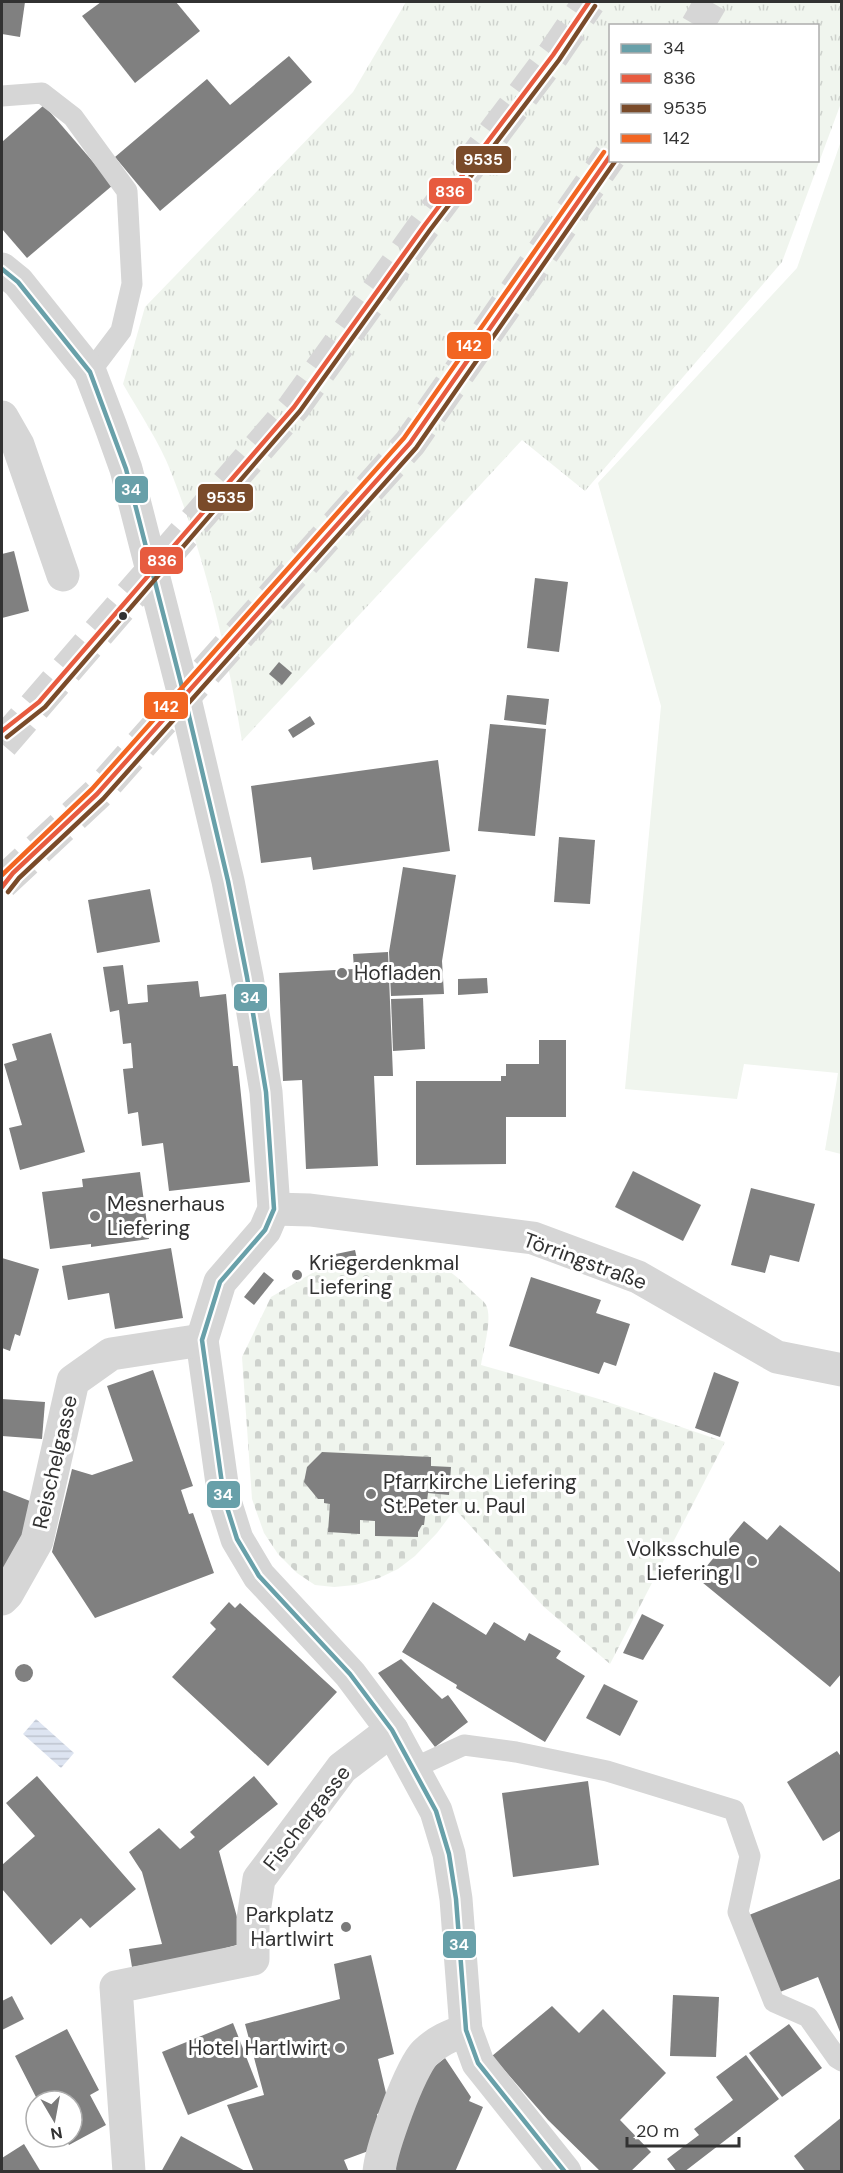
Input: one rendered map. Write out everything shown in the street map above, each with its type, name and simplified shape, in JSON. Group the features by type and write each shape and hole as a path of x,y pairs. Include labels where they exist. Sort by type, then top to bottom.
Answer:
{"street":[{"path":"7,271 90,372 126,469 185,699 228,881 247,977 266,1092 274,1209 265,1230 220,1282 202,1340 224,1498 237,1539 259,1576 351,1674 392,1730 436,1810 449,1854 456,1899 466,2031 477,2063 565,2172"},
{"path":"2,417 18,445 63,575"},
{"name":"Törringstraße","path":"274,1209 310,1210 533,1238 638,1277 777,1357 842,1370"},
{"name":"Reischelgasse","path":"2,1599 37,1541 73,1381 111,1354 202,1340"},
{"name":"Fischergasse","path":"129,2172 116,1987 253,1959 253,1919 259,1879 342,1768 392,1730"},
{"path":"379,2172 380,2158 392,2122 423,2054 443,2038 466,2031"}],"lane":[{"path":"2,96 42,93 73,117 127,191 132,284 121,331 90,372"},
{"path":"414,1768 464,1745 516,1752 607,1771 734,1810 750,1856 738,1912 774,2002 808,2018 837,2058 842,2061"}],"green space":[{"path":"406,2 841,2 841,103 782,262 585,491 522,440 242,741 214,605 183,505 166,461 123,384 145,307 353,92"},
{"path":"841,141 841,1154 825,1150 838,1073 744,1064 737,1099 625,1089 661,706 598,483 797,268"},
{"path":"405,1257 426,1260 443,1267 485,1303 488,1311 488,1326 481,1365 599,1399 725,1442 610,1664 543,1606 455,1509 437,1533 415,1556 398,1569 379,1578 355,1585 334,1587 315,1585 297,1573 278,1554 264,1533 252,1499 242,1357 271,1297 314,1272 339,1266 340,1272 359,1268 358,1262"}],"shaded area":[{"path":"36,1719 74,1753 61,1768 23,1734"}],"building":[{"path":"2,2 25,2 20,37 2,34"},
{"path":"101,2 176,2 200,31 135,83 82,16"},
{"path":"289,56 312,82 160,211 115,157 207,79 230,105"},
{"path":"44,105 113,185 27,258 2,229 2,142"},
{"path":"14,551 29,611 2,618 2,554"},
{"path":"535,578 568,582 559,652 527,648"},
{"path":"279,662 292,673 282,685 269,674"},
{"path":"507,695 549,699 546,725 504,720"},
{"path":"310,716 315,724 293,738 288,730"},
{"path":"490,724 546,729 535,836 478,831"},
{"path":"438,760 450,851 313,870 311,857 261,863 251,786"},
{"path":"559,837 595,840 590,904 554,902"},
{"path":"403,867 456,875 442,961 444,994 391,996 389,952"},
{"path":"150,889 160,942 97,953 88,900"},
{"path":"388,952 393,1076 374,1076 378,1166 306,1169 302,1080 283,1081 279,973 354,969 353,954"},
{"path":"123,965 128,1004 148,1002 147,985 198,981 200,997 226,994 233,1066 238,1066 250,1182 169,1191 163,1143 142,1146 138,1112 128,1114 123,1069 133,1068 131,1043 123,1044 119,1010 110,1012 103,967"},
{"path":"487,978 488,993 458,995 458,979"},
{"path":"423,998 425,1049 393,1051 391,999"},
{"path":"51,1033 85,1152 20,1170 9,1128 22,1125 4,1064 17,1060 12,1044"},
{"path":"539,1040 566,1040 566,1117 506,1117 506,1164 416,1165 416,1081 501,1081 501,1076 506,1076 506,1064 539,1064"},
{"path":"633,1171 701,1205 683,1241 615,1207"},
{"name":"Mesnerhaus Liefering","path":"140,1172 149,1239 91,1247 91,1244 50,1249 42,1192 83,1187 82,1179"},
{"path":"751,1188 815,1204 799,1262 770,1255 765,1273 731,1265"},
{"path":"171,1248 183,1318 115,1329 109,1293 68,1300 62,1266"},
{"path":"355,1250 359,1268 340,1272 336,1254"},
{"path":"2,1258 39,1269 20,1336 15,1334 10,1351 2,1348"},
{"path":"264,1272 274,1280 254,1305 244,1297"},
{"path":"531,1277 601,1300 596,1313 630,1324 616,1366 604,1362 599,1374 509,1346"},
{"path":"153,1370 193,1486 181,1490 189,1514 193,1513 214,1573 95,1618 52,1552 72,1469 92,1475 133,1461 107,1386"},
{"path":"714,1372 739,1382 720,1437 695,1428"},
{"path":"2,1399 45,1402 42,1439 2,1436"},
{"name":"Pfarrkirche Liefering St.Peter u. Paul","path":"322,1452 431,1457 431,1466 451,1467 449,1495 428,1493 424,1525 418,1532 418,1537 375,1536 375,1521 360,1520 360,1534 328,1532 330,1504 324,1503 324,1499 318,1499 304,1482 307,1467"},
{"path":"2,1490 40,1505 2,1591"},
{"path":"744,1521 767,1540 780,1525 842,1574 842,1673 830,1687 697,1578"},
{"path":"229,1602 235,1608 240,1603 337,1692 268,1766 172,1677 216,1629 210,1623"},
{"path":"433,1602 486,1635 494,1622 525,1641 529,1633 561,1651 556,1658 585,1676 545,1742 402,1652"},
{"path":"642,1614 664,1625 643,1660 623,1653"},
{"path":"401,1659 442,1699 448,1695 468,1722 435,1747 378,1673"},
{"path":"24,1664 30,1667 33,1673 30,1679 24,1682 18,1679 15,1673 18,1667"},
{"path":"604,1684 638,1701 620,1736 586,1718"},
{"path":"837,1751 842,1758 842,1830 823,1841 787,1782"},
{"path":"37,1776 136,1889 90,1928 81,1918 51,1945 2,1889 2,1865 35,1836 6,1803"},
{"path":"254,1776 278,1804 219,1851 244,1943 167,1964 166,1961 132,1967 129,1949 162,1944 142,1872 129,1852 159,1828 180,1849 195,1837 190,1832"},
{"path":"588,1781 599,1865 513,1877 502,1793"},
{"path":"842,1878 842,2037 818,1977 780,1992 749,1915"},
{"path":"371,1955 394,2054 378,2059 390,2110 377,2114 382,2146 344,2160 349,2172 254,2172 227,2105 264,2095 245,2024 340,1999 334,1964"},
{"path":"673,1995 719,1997 716,2057 670,2056"},
{"path":"12,1996 24,2019 2,2030 2,2001"},
{"path":"552,2006 579,2033 603,2009 666,2073 620,2120 651,2152 630,2172 601,2172 548,2120 492,2056"},
{"path":"233,2023 258,2087 188,2115 162,2052"},
{"path":"789,2024 822,2068 782,2097 749,2053"},
{"path":"67,2029 99,2090 90,2095 106,2125 84,2137 84,2089 32,2089 15,2056"},
{"path":"746,2055 779,2099 684,2172 677,2172 667,2159 699,2135 694,2129 733,2100 716,2077"},
{"path":"445,2058 471,2097 469,2101 483,2107 455,2172 401,2172 384,2164 422,2076"},
{"path":"842,2117 842,2172 806,2172 794,2156"},
{"path":"181,2136 247,2172 161,2172"},
{"path":"24,2144 24,2149 27,2149 41,2172 2,2172 2,2158"}],"tunnel":[{"path":"2,744 294,407 424,226 553,55 589,2"},
{"path":"698,24 711,2"},
{"path":"2,883 97,794 410,443 609,157"}],"transit line":[{"name":"836","path":"2,731 39,702 294,407 424,226 553,55 589,2"},
{"name":"9535","path":"7,737 45,707 300,411 430,230 559,60 595,6"},
{"name":"142","path":"2,875 92,789 404,438 604,152"},
{"name":"836","path":"2,887 13,873 97,794 410,443 609,157"},
{"name":"9535","path":"8,892 19,878 103,799 416,448 615,162"},
{"name":"34","path":"2,269 18,282 90,372 126,469 185,699 228,881 247,977 266,1092 274,1209 265,1230 220,1282 202,1340 224,1498 237,1539 259,1576 350,1674 392,1730 436,1811 449,1854 456,1899 466,2030 478,2063 565,2172"}],"place":[{"name":"Hofladen","path":"342,973"},
{"name":"Mesnerhaus Liefering","path":"95,1216"},
{"name":"Kriegerdenkmal Liefering","path":"297,1275"},
{"name":"Pfarrkirche Liefering St.Peter u. Paul","path":"371,1494"},
{"name":"Volksschule Liefering I","path":"752,1561"},
{"name":"Parkplatz Hartlwirt","path":"346,1927"},
{"name":"Hotel Hartlwirt","path":"340,2048"}]}
